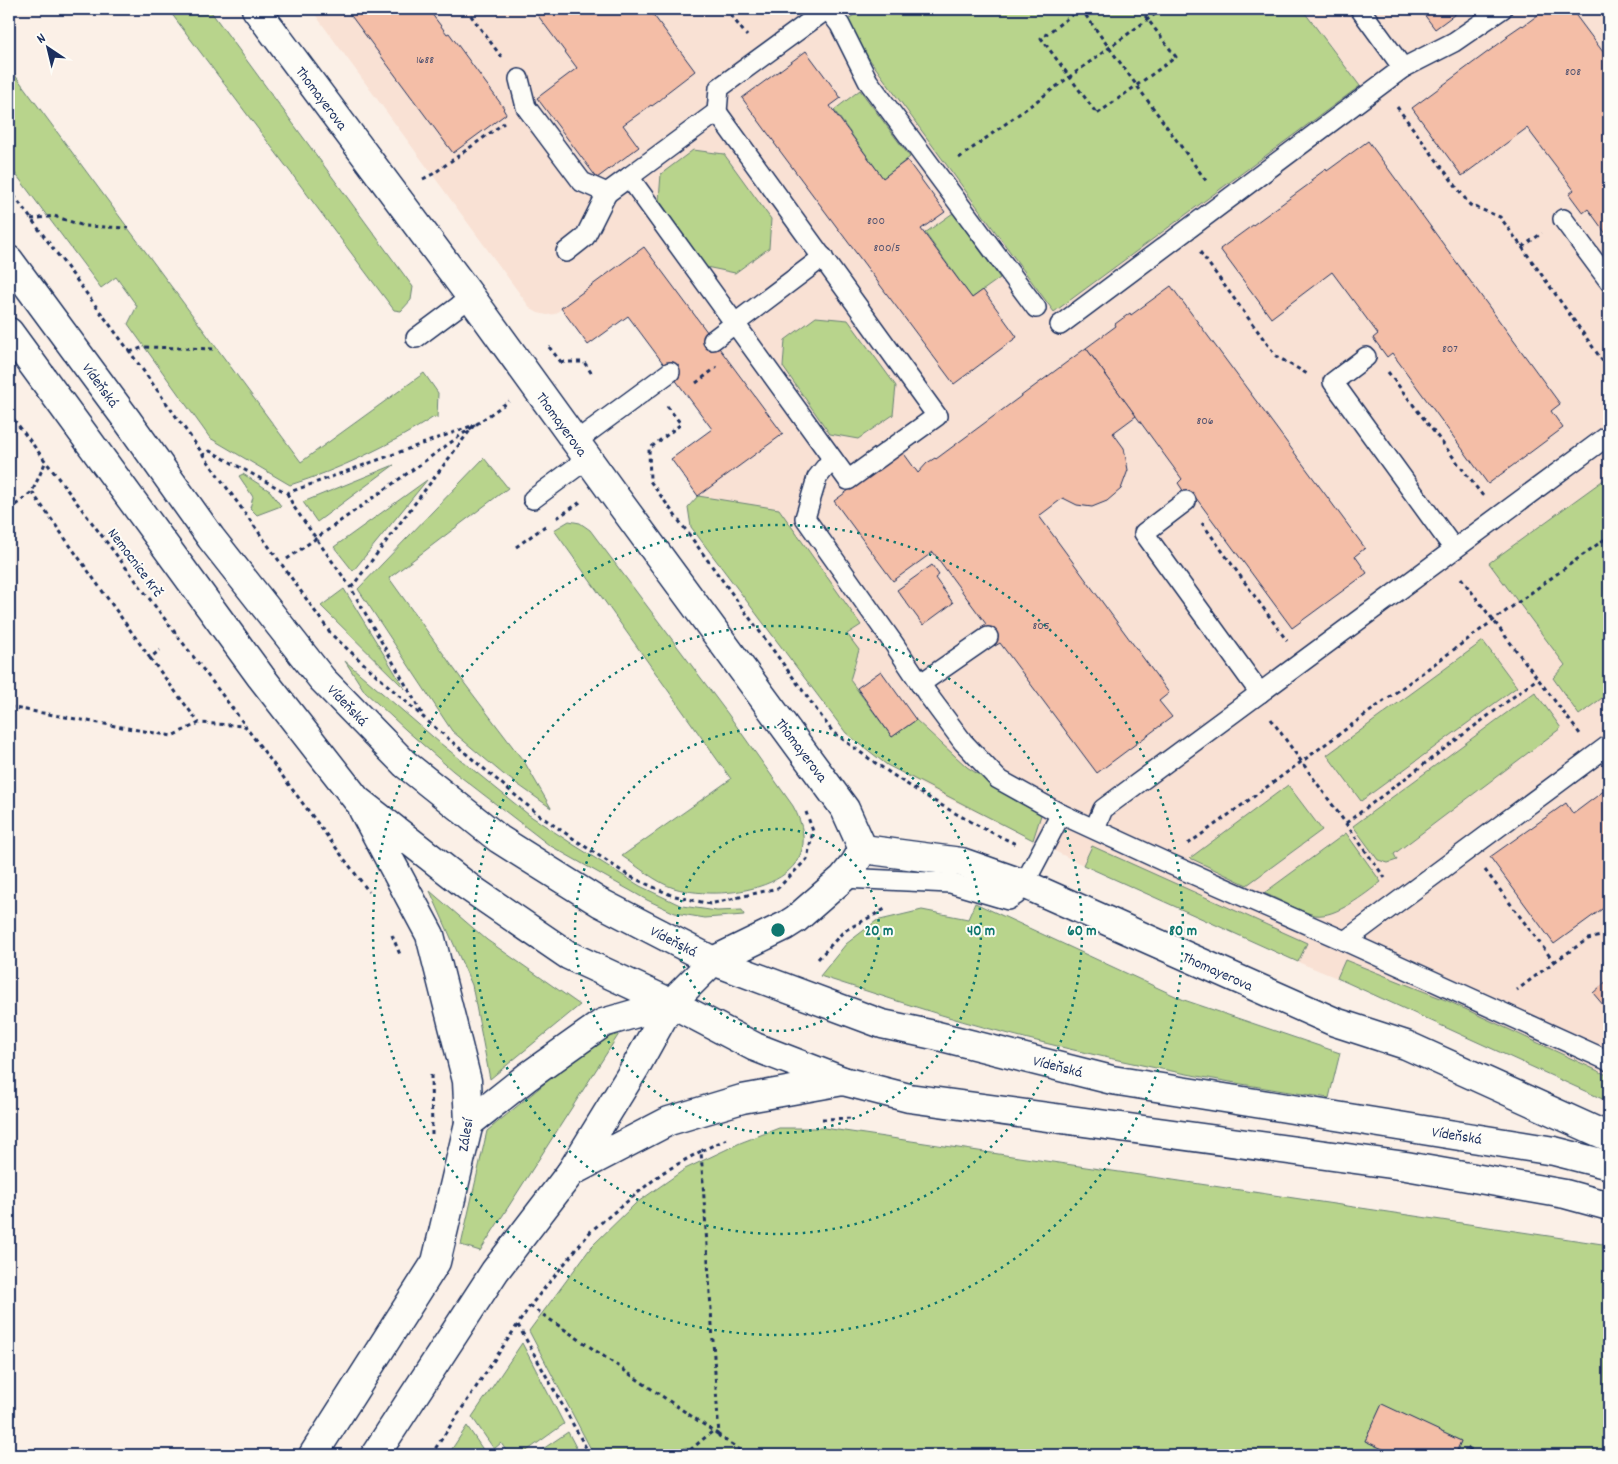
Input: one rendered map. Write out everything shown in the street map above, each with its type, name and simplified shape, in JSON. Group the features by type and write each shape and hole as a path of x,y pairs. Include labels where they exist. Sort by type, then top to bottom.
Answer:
{"main road":[{"name":"Thomayerova","path":"256,9 846,809 863,849 961,862 1024,884 1335,1022 1406,1045 1609,1137"},
{"name":"Vídeňská","path":"9,260 211,538 322,679 404,764 499,839 599,902 713,961 882,1024 934,1035 1112,1080 1554,1150 1609,1165"},
{"path":"9,332 261,677 357,800 467,886 568,955 671,1003 755,1047 843,1080 909,1098 1406,1166 1565,1194 1609,1206"},
{"name":"Zálesí","path":"313,1455 436,1262 469,1123 467,1081 430,935 357,800"},
{"path":"375,1455 495,1271 571,1172 635,1068 671,1003 713,961 790,923 843,878 863,849"},
{"path":"469,1123 527,1077 603,1023 671,1003"},
{"path":"571,1172 669,1121 742,1099 843,1080"}],"lane":[{"path":"629,177 848,480 938,416 717,112 719,88 827,9 840,25 868,81 1036,308"},
{"path":"1360,9 1403,68"},
{"path":"1060,325 1403,68 1454,42 1502,9"},
{"path":"519,79 526,107 582,182 607,193"},
{"path":"566,252 585,238 607,193 717,112"},
{"path":"1563,219 1609,281"},
{"path":"714,340 823,256"},
{"path":"416,338 470,297"},
{"path":"1366,357 1333,382 1454,549"},
{"path":"533,499 581,451 670,372"},
{"path":"1095,828 1103,809 1609,435"},
{"path":"832,459 817,478 805,518 920,684 963,742 998,779 1061,814 1095,828 1163,861 1345,940 1609,1061"},
{"path":"1186,501 1144,533 1260,693"},
{"path":"920,684 988,637"},
{"path":"1345,940 1603,750"},
{"path":"843,878 950,883 1008,900 1016,895 1024,884 1061,814"}],"path":[{"path":"466,9 519,79"},
{"path":"726,9 749,39"},
{"path":"1140,9 1176,57 1138,85 1098,114 1041,38 1080,9 1138,85 1215,193 1218,206"},
{"path":"936,175 1162,9"},
{"path":"1396,105 1470,205 1500,216 1609,370"},
{"path":"422,180 526,107"},
{"path":"9,189 130,352 202,456 274,552 332,635 425,719 540,816 629,876 671,895 710,904 778,888 807,859 813,831 804,808"},
{"path":"31,219 54,216 84,226 128,228"},
{"path":"1522,247 1563,219"},
{"path":"130,352 144,347 216,350"},
{"path":"1366,357 1381,364 1498,517"},
{"path":"561,362 584,362 592,374"},
{"path":"690,387 718,366"},
{"path":"287,559 512,399"},
{"path":"672,400 666,405 681,424 649,449 650,481 832,731 867,758 974,825"},
{"name":"Nemocnice Krč","path":"9,413 375,900"},
{"path":"287,493 474,426"},
{"path":"351,588 474,426"},
{"path":"202,456 210,450 287,493 294,507 351,588 425,719"},
{"path":"9,510 32,492 46,461"},
{"path":"32,492 150,658 199,723"},
{"path":"1186,501 1302,662"},
{"path":"516,547 579,504 584,510"},
{"path":"1163,861 1302,763 1609,536"},
{"path":"1459,575 1537,679 1603,750"},
{"path":"150,658 160,650"},
{"path":"1346,823 1537,679"},
{"path":"1260,693 1272,723 1400,899"},
{"path":"9,707 172,736 199,723 245,726"},
{"path":"1468,849 1554,962"},
{"path":"818,959 844,931 892,905"},
{"path":"391,933 402,959"},
{"path":"1492,1008 1588,939 1609,934"},
{"path":"431,1066 433,1142"},
{"path":"431,1455 530,1306 591,1232 662,1173 731,1137"},
{"path":"701,1151 719,1436"},
{"path":"530,1306 745,1455"},
{"path":"518,1325 590,1455"},
{"path":"684,1455 712,1431"},
{"path":"1468,1448 1480,1455"}],"shaded area":[{"path":"311,9 1609,9 1609,1102 1083,865 926,787 887,765 846,733 691,527 688,507 698,496 671,459 712,429 628,316 588,345 561,309 555,314 547,315 531,309"}],"green space":[{"path":"168,9 209,9 413,287 411,300 401,311 394,310"},
{"path":"862,9 1302,9 1360,86 1054,312 843,23"},
{"path":"9,67 301,462 424,373 438,393 437,418 434,417 382,447 345,464 290,485 210,438 128,324 137,306 116,277 101,288 9,165"},
{"path":"860,90 910,157 883,178 834,110"},
{"path":"693,150 724,154 771,219 769,248 735,273 706,267 659,200 661,174"},
{"path":"953,213 1000,278 972,298 925,233"},
{"path":"816,317 848,320 896,386 893,415 858,439 830,434 783,367 785,340"},
{"path":"484,458 508,488 389,578 465,684 525,763 551,808 503,774 452,731 358,589"},
{"path":"394,465 317,522 303,502"},
{"path":"243,474 270,491 281,506 257,515 250,508 253,497 239,476"},
{"path":"1609,476 1609,693 1579,715 1553,678 1565,665 1489,563"},
{"path":"427,480 353,571 334,547"},
{"path":"698,496 779,509 861,625 847,634 859,650 850,680 892,737 916,720 967,767 1041,815 1033,840 887,765 846,733 691,527 688,507"},
{"path":"569,521 580,523 590,530 728,714 793,806 803,833 801,854 789,870 770,882 747,890 722,893 696,892 667,886 622,856 731,779 554,530"},
{"path":"344,589 405,689 321,606"},
{"path":"1483,641 1517,687 1361,801 1327,755"},
{"path":"345,661 440,743 529,815 574,845 640,886 682,906 717,911 742,910 744,915 705,918 675,913 647,900 549,845 453,771 406,730 365,692"},
{"path":"1535,692 1561,728 1394,854 1397,860 1388,863 1378,860 1353,826"},
{"path":"1288,785 1322,830 1247,885 1190,858"},
{"path":"1346,833 1381,882 1367,893 1332,913 1315,915 1264,893"},
{"path":"1092,846 1307,943 1298,962 1083,865"},
{"path":"430,891 487,940 580,1005 490,1079 472,985"},
{"path":"975,903 1184,1000 1340,1053 1329,1098 1198,1076 1068,1049 921,1009 820,976 846,944 876,921 922,910 968,919"},
{"path":"1345,960 1448,1001 1609,1076 1609,1102 1337,978"},
{"path":"618,1023 626,1023 480,1251 461,1245 487,1131"},
{"path":"779,1128 824,1128 1609,1245 1609,1455 1455,1455 1461,1441 1382,1405 1365,1441 1396,1455 692,1455 686,1447 675,1455 594,1455 529,1331 592,1246 635,1204 685,1169 740,1143"},
{"path":"522,1343 564,1424 521,1455 509,1455 501,1443 494,1449 472,1417"},
{"path":"467,1426 486,1454 448,1455"},
{"path":"568,1432 580,1455 534,1455"}],"building":[{"path":"346,9 428,9 447,34 449,33 504,108 506,114 453,153"},
{"path":"533,9 649,9 695,71 665,94 659,101 623,125 639,147 597,178 537,98 577,68"},
{"path":"1420,9 1462,9 1435,29"},
{"path":"1546,9 1571,9 1609,60 1609,238 1588,209 1583,213 1569,194 1574,190 1527,128 1462,176 1412,108 1508,37 1506,36"},
{"path":"806,51 841,98 830,106 883,178 907,160 945,212 921,229 972,298 983,290 1017,337 954,384 742,98"},
{"path":"1368,141 1560,404 1551,411 1563,428 1488,484 1392,353 1387,357 1373,338 1378,334 1332,272 1271,318 1220,249 1312,182 1311,180 1326,169 1327,171"},
{"path":"644,247 783,434 698,496 671,459 712,429 628,316 588,345 561,308"},
{"path":"1171,286 1365,548 1355,556 1367,573 1292,628 1196,498 1191,501 1184,492 1178,483 1182,479 1086,348 1130,313 1131,315"},
{"path":"1086,348 1136,416 1113,433 1124,448 1128,470 1121,489 1107,501 1092,507 1077,505 1063,498 1039,516 1169,693 1159,701 1172,717 1097,773 1000,643 995,646 981,627 986,624 933,552 893,581 834,501 902,451 918,473 927,463 936,459"},
{"path":"932,565 939,575 935,578 953,603 923,625 897,590"},
{"path":"881,671 916,720 892,737 857,688"},
{"path":"1609,787 1609,904 1554,944 1490,857 1566,803 1573,814"},
{"path":"1609,979 1609,1012 1593,993"},
{"path":"1382,1404 1461,1441 1455,1455 1396,1455 1365,1441"}]}
